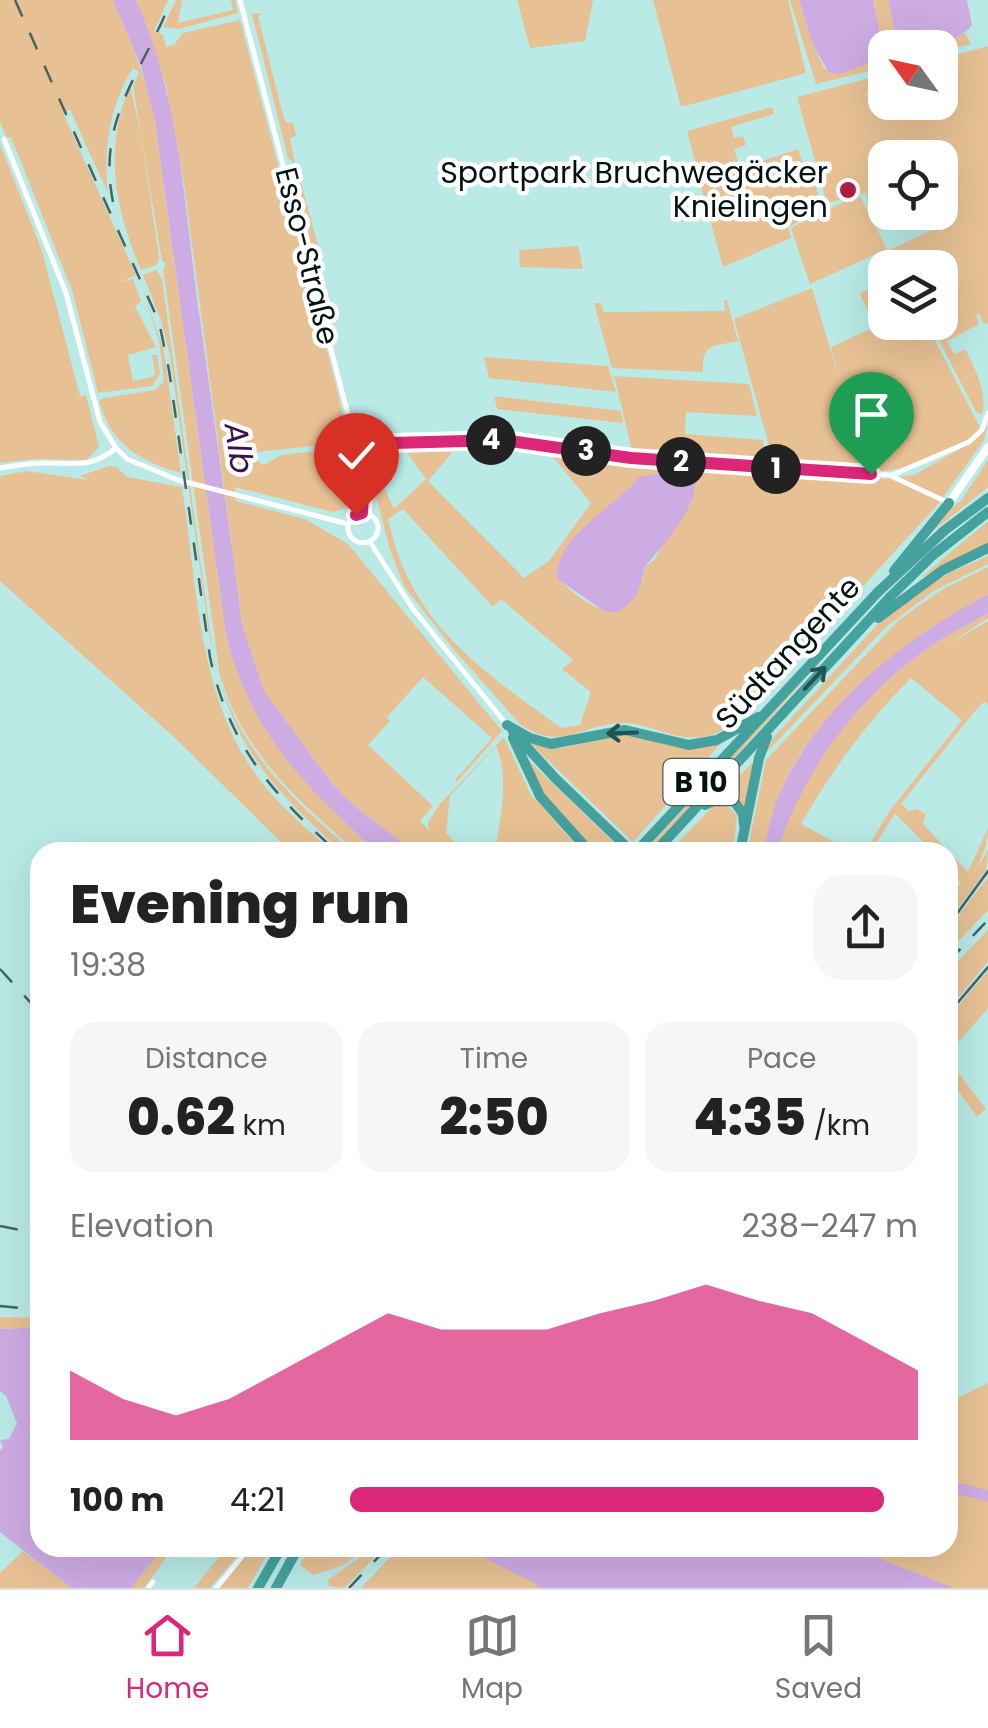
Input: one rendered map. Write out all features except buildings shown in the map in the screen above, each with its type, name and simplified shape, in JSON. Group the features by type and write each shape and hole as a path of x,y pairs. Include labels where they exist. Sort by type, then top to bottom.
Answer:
{"highway":[{"name":"Südtangente","path":"665,842 878,592 945,530 988,498"},
{"path":"878,592 949,503"},
{"name":"Südtangente","path":"641,842 926,562 988,512"},
{"path":"854,637 943,570 988,548"},
{"path":"508,726 551,744 626,730 696,744 772,716"},
{"path":"743,842 762,746 772,716"},
{"path":"508,726 555,778 623,842"},
{"path":"508,726 533,786 581,842"},
{"path":"694,811 717,798 734,802 743,814 742,842"},
{"path":"258,1588 276,1557"},
{"path":"276,1588 293,1557"}],"main road":[{"path":"949,503 988,447"}],"street":[{"name":"Esso-Straße","path":"240,0 364,477 362,513"},
{"path":"4,140 66,293 100,422 116,448 127,460 178,480 348,524"},
{"path":"889,475 969,442 982,430 988,413"},
{"path":"356,444 503,440 631,458 889,475 949,503"},
{"path":"0,468 98,461 116,448"},
{"path":"362,513 372,516 378,525 377,535 370,542 355,542 348,524 362,513"},
{"path":"370,542 405,599 508,726"},
{"path":"216,1588 242,1557"},
{"path":"148,1588 153,1582"}],"shaded area":[{"path":"0,0 113,0 143,74 155,121 226,635 250,701 266,729 304,780 367,842 346,842 275,774 244,730 220,676 163,269 166,264 162,261 133,86 139,72 133,68 114,112 108,144 108,193 70,110 63,113 136,275 121,282 133,279 141,302 135,306 156,347 128,355 133,381 153,377 152,355 157,355 160,374 152,386 98,393 73,293 11,137 7,138 0,122"},
{"path":"113,0 136,0 170,109 242,624 264,691 331,782 352,804 401,842 366,842 326,804 266,730 237,671 226,635 155,121 141,66"},
{"path":"136,0 168,0 154,31 163,35 166,47 174,45 183,33 240,20 346,430 343,443 248,453 263,465 282,455 347,447 357,475 350,503 333,512 235,487 236,501 305,519 348,544 502,731 457,782 492,738 423,677 368,745 433,806 420,821 429,830 428,822 440,804 504,737 531,795 538,803 516,756 577,842 541,806 573,842 496,842 503,785 496,746 450,796 446,833 455,842 401,842 352,804 331,782 264,691 242,624 184,184 166,86"},
{"path":"176,0 182,0 178,23 233,10 231,0 235,0 238,13 179,29 163,27"},
{"path":"517,0 593,0 585,41 530,48"},
{"path":"653,0 788,0 806,73 681,107"},
{"path":"790,0 799,0 824,68 840,74 868,58 868,71 816,84"},
{"path":"799,0 873,0 879,30 868,30 868,63 840,74 829,73 813,45"},
{"path":"873,0 888,0 895,30 879,30"},
{"path":"888,0 967,0 972,25 958,36 958,30 895,30"},
{"path":"262,13 258,16 284,119 293,122 296,136 290,138 295,164 288,158 252,14"},
{"path":"965,33 971,44 958,47 958,36"},
{"name":"Sportpark Bruchwegäcker Knielingen","path":"988,46 988,324 983,323 980,314 976,315 979,324 958,335 958,250 891,249 933,230 958,230 958,140 868,140 868,200 865,193 859,194 868,212 868,230 877,230 887,249 868,250 868,258 810,284 791,228 858,195 827,203 797,97 868,78 868,120 958,120 958,54"},
{"path":"130,86 159,257 157,265 141,270 125,225 116,179 117,133"},
{"path":"772,107 774,114 731,127 734,138 743,136 746,145 734,149 738,162 698,173 687,131"},
{"path":"0,144 42,251 80,396 86,395 99,447 86,460 0,463"},
{"path":"798,149 806,173 803,176 806,183 816,187 823,210 788,227 791,238 723,267 700,182"},
{"path":"299,175 322,261 315,262 294,178"},
{"path":"578,246 583,269 520,267 519,250"},
{"path":"156,270 162,279 212,648 170,356 143,275"},
{"path":"140,280 164,351 181,473 152,463 129,449 111,429 99,401 155,390 164,381 159,341"},
{"path":"812,288 842,388 831,347 868,330 868,340 935,340 980,427 975,436 926,460 886,471 873,471 860,436 865,470 774,464 734,319"},
{"path":"868,290 868,312 860,294"},
{"path":"724,300 738,341 707,351 703,372 612,368 594,303 601,303 603,312 725,311"},
{"name":"Sportpark Bruchwegäcker Knielingen","path":"939,340 949,340 954,354 965,349 973,364 983,406 982,414 976,412"},
{"path":"484,357 608,366 616,392 489,378"},
{"path":"614,376 749,384 757,416 686,412 685,434 763,440 766,465 636,455"},
{"path":"494,396 621,411 623,423 497,409"},
{"path":"988,419 984,440 940,502 749,711 721,731 692,738 626,723 562,736 536,733 521,725 404,586 390,550 364,450 369,446 504,443 637,461 882,479 914,475 975,440","holes":["463,445 548,451 591,503 549,561 524,578 428,481","374,448 404,448 426,479 394,509 381,481","644,477 664,542 656,558 644,568 643,579 621,610 613,611 577,595 556,575 561,559 580,532","403,509 493,607 501,599 573,660 562,669 591,692 580,725 561,728 452,640 413,587 398,555 388,519"]},
{"path":"988,460 988,487 928,535 961,501"},
{"path":"109,466 117,467 127,477 182,487 209,666 231,733 266,788 322,842 281,842 175,738 0,581 0,476 27,471 88,480 80,476"},
{"path":"675,471 694,479 691,501 644,568 639,589 628,605 616,613 604,611 559,580 556,575 561,559 579,532 639,477"},
{"path":"988,521 988,545 920,578"},
{"path":"988,556 988,564 935,590 886,627 763,756 773,738 876,626 901,604 949,573"},
{"path":"988,567 988,594 899,651 844,700 799,756 783,786 765,842 749,842 766,760 900,619 943,589"},
{"path":"988,594 988,613 927,649 856,713 817,765 781,842 765,842 779,794 821,726 870,674"},
{"path":"988,613 988,618 944,647 988,621 988,705 984,702 974,712 901,804 909,811 917,809 926,814 923,824 940,842 923,842 895,813 877,842 871,842 891,809 962,720 911,678 851,747 801,824 834,842 780,842 804,785 849,720 907,664"},
{"path":"825,657 658,842 653,842"},
{"path":"218,673 236,720 267,768 342,842 332,842 271,780 253,756 227,703"},
{"path":"623,733 671,744 722,742 633,842 531,744 563,748"},
{"path":"524,756 614,842 585,842 539,791"},
{"path":"755,760 745,809 736,799 722,794"},
{"path":"714,805 727,805 737,815 734,842 679,842"},
{"path":"988,828 980,860 958,894 958,861 968,872"},
{"path":"988,849 986,870 958,908 958,898"},
{"path":"988,877 988,910 958,942 958,917"},
{"path":"988,930 988,961 958,998 958,962"},
{"path":"988,971 988,1008 958,1042 958,1006"},
{"path":"958,1073 986,1109 977,1117 958,1090"},
{"path":"0,1317 30,1318 30,1328 0,1329"},
{"path":"30,1328 30,1556 0,1532 0,1440 9,1439 17,1423 0,1391 0,1329"},
{"path":"988,1383 988,1588 361,1588 390,1557 958,1557 961,1396"},
{"path":"23,1551 71,1588 0,1588 0,1573"},
{"path":"32,1557 156,1557 131,1588 71,1588"},
{"path":"156,1557 166,1557 144,1588 131,1588"},
{"path":"219,1557 236,1557 210,1588 194,1588"},
{"path":"245,1557 266,1557 248,1588 220,1588"},
{"path":"304,1557 354,1557 313,1575 300,1565"},
{"path":"360,1557 375,1557 344,1588 329,1586 328,1580"},
{"path":"483,1557 875,1557 954,1588 539,1588"}],"waterway":[{"path":"958,1488 988,1496"}],"tram line":[{"path":"958,912 988,871"},
{"path":"958,1002 988,967"}],"railway":[{"path":"15,0 159,322 218,689 256,766 327,842"},
{"path":"113,202 111,145 117,120 171,0"},
{"path":"958,952 988,920"},
{"path":"0,969 30,1002"},
{"path":"0,1226 30,1232"},
{"path":"0,1306 30,1309"},
{"path":"349,1588 378,1557"}],"place":[{"name":"Sportpark Bruchwegäcker Knielingen","path":"848,190"}],"route":[{"path":"356,515 362,513 364,494 356,444 503,440 631,458 871,474"}],"water label":[{"name":"Alb","path":"239,448"}]}
